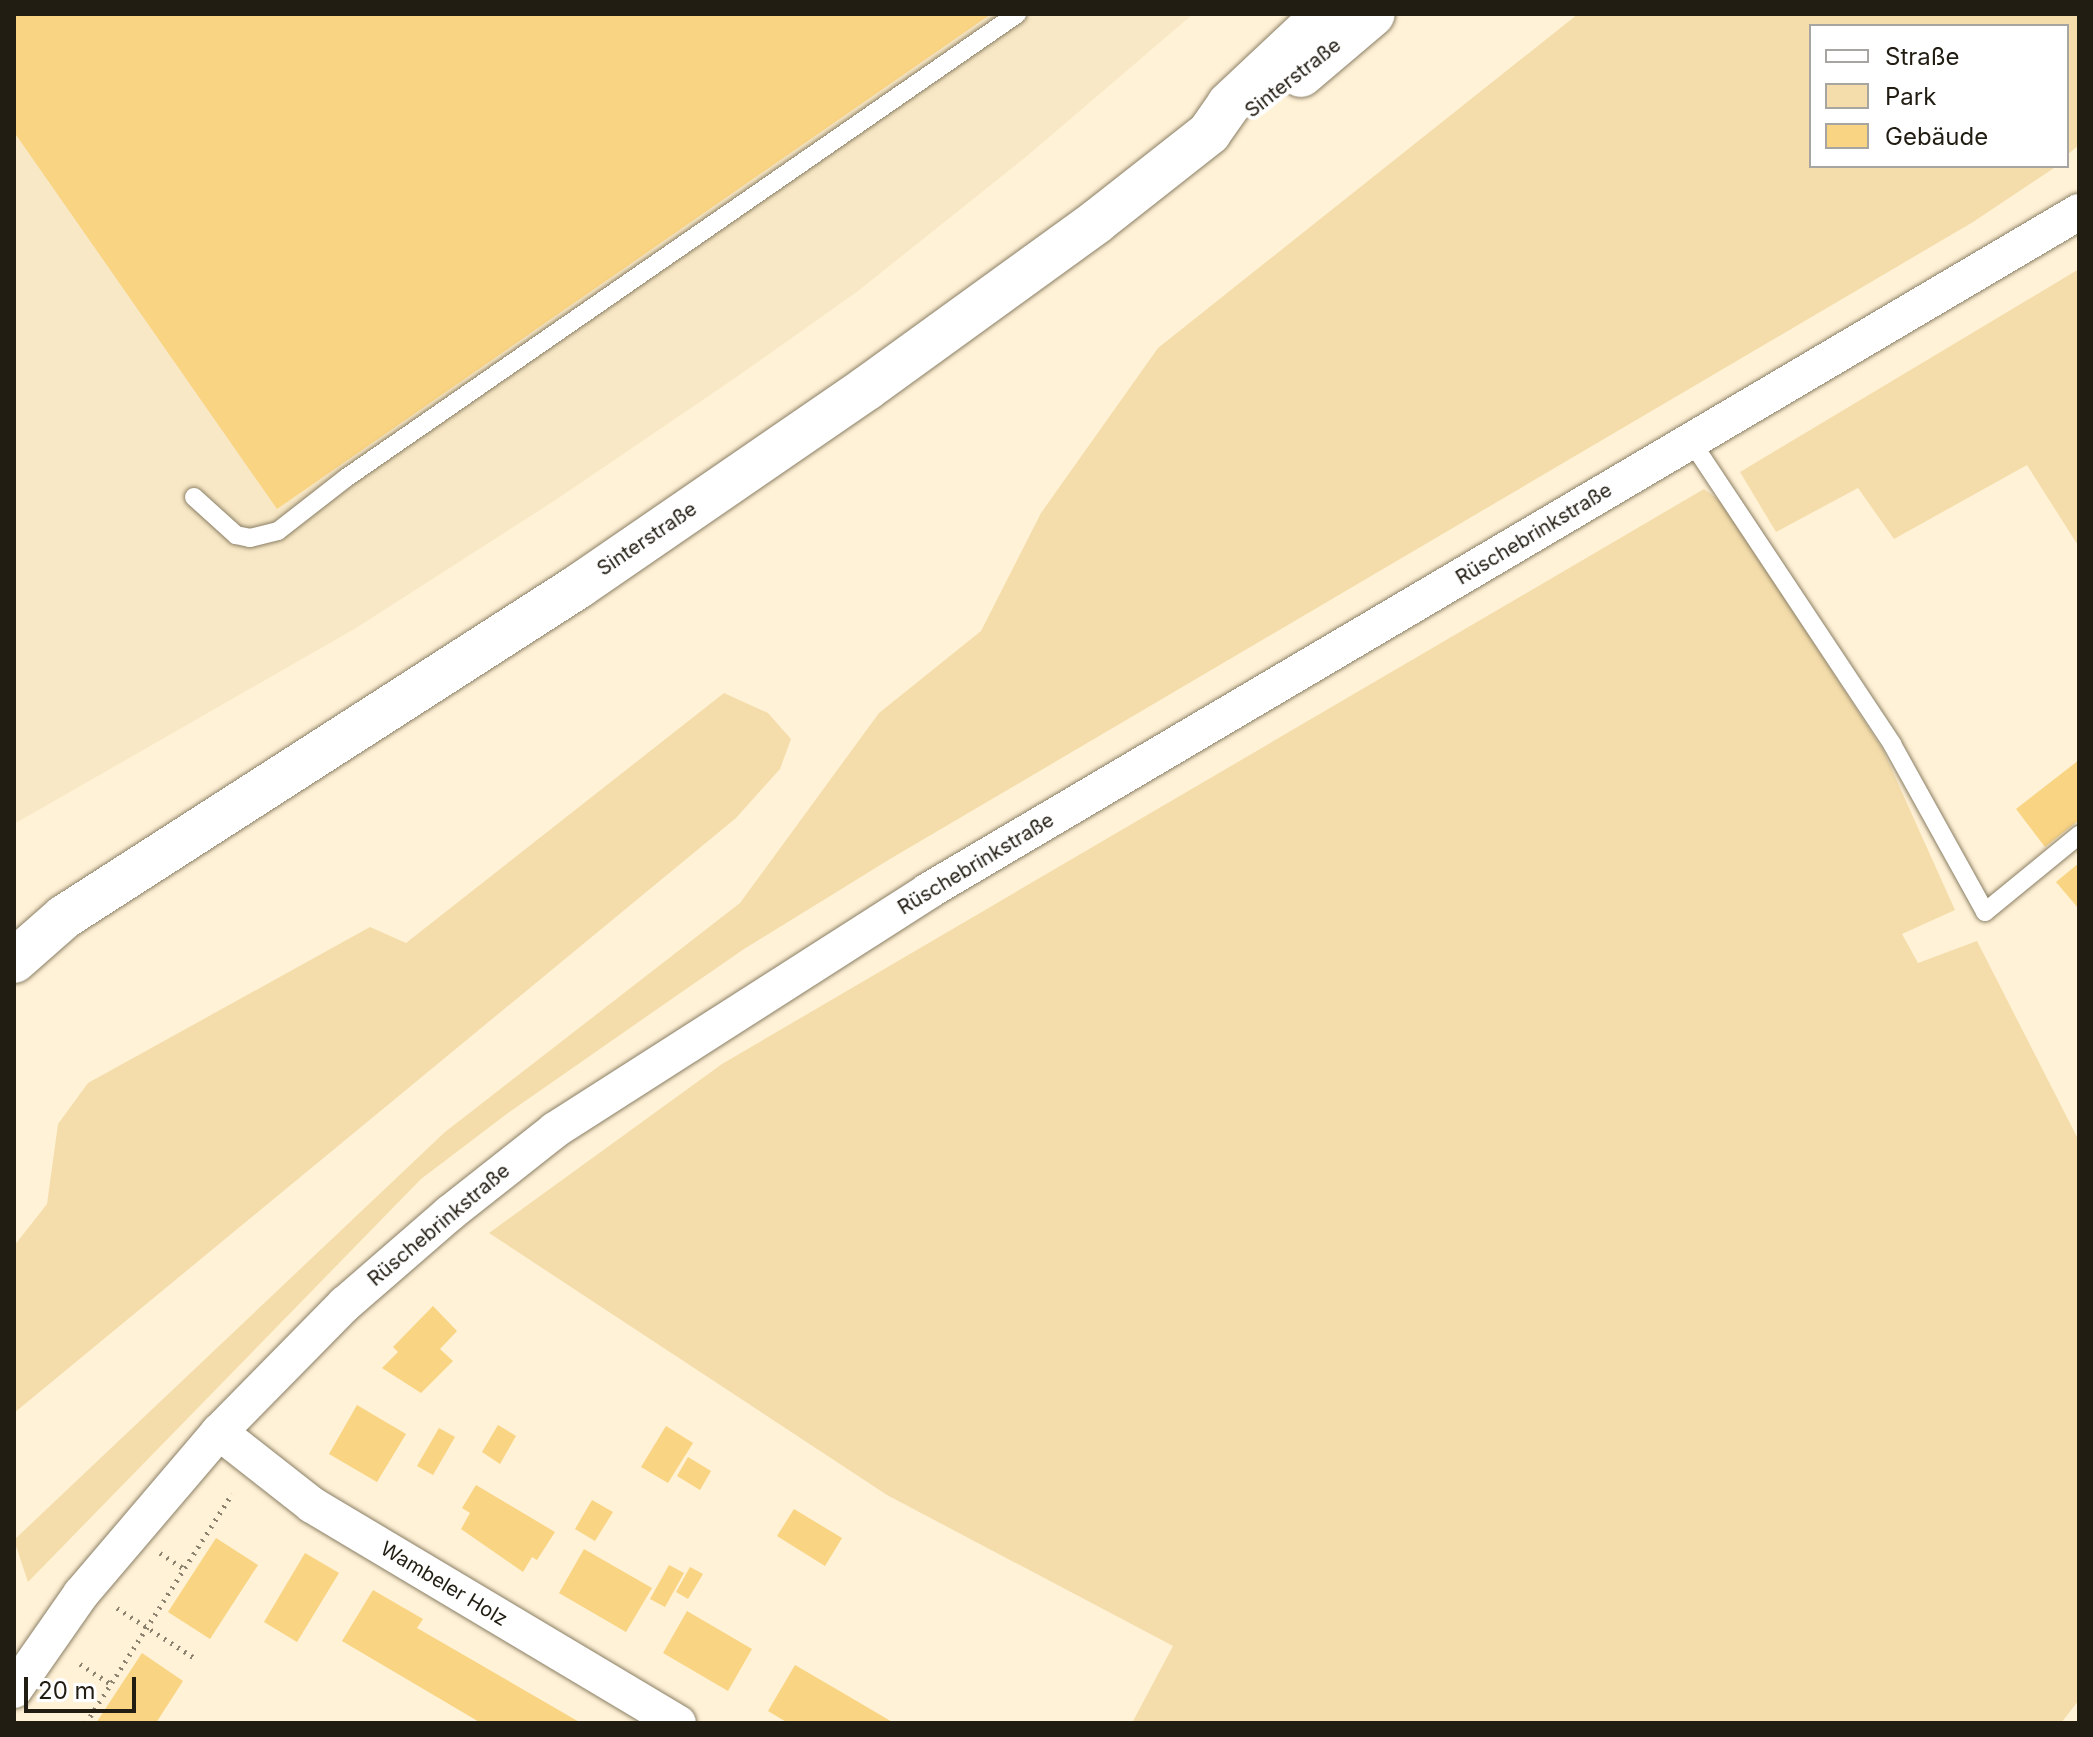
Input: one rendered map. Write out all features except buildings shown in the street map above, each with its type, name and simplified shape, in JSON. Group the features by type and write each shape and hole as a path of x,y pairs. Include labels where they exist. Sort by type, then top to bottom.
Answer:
{"street":[{"name":"Sinterstraße","path":"1209,133 1229,104 1325,14"},
{"name":"Sinterstraße","path":"14,961 64,917 579,586 776,451 1096,222 1209,133 1240,121 1304,73 1373,14"},
{"name":"Rüschebrinkstraße","path":"14,1690 110,1558 219,1432 345,1304 450,1213 555,1130 928,891 2079,212"},
{"name":"Sinterstraße","path":"14,937 64,917"},
{"name":"Wambeler Holz","path":"219,1432 312,1505 678,1723"}],"lane":[{"path":"194,497 236,535 250,538 278,531 346,478 1017,14"},
{"path":"1691,441 1892,744 1985,912 2079,835"}],"path":[{"path":"86,1723 232,1494"},
{"path":"159,1553 185,1569"},
{"path":"117,1608 196,1659"},
{"path":"80,1664 111,1684"}],"shaded area":[{"path":"14,14 1193,14 1027,156 858,291 735,378 557,499 356,628 14,824"}],"green space":[{"path":"1578,14 2078,14 2079,145 2069,153 2069,24 1809,24 1809,168 2054,168 1973,222 890,859 744,949 508,1113 421,1179 28,1582 14,1540 445,1132 740,903 879,713 981,631 1041,513 1158,348"},
{"path":"2079,269 2079,547 2027,465 1894,539 1858,488 1776,532 1740,472"},
{"path":"1704,489 1723,503 1883,750 1955,910 1902,934 1918,963 1977,941 2079,1141 2079,1700 2061,1723 1132,1723 1173,1646 887,1495 489,1233 722,1064"},
{"path":"724,693 768,713 791,739 780,769 736,818 14,1413 14,1246 47,1204 58,1124 88,1083 370,927 406,943"}]}
